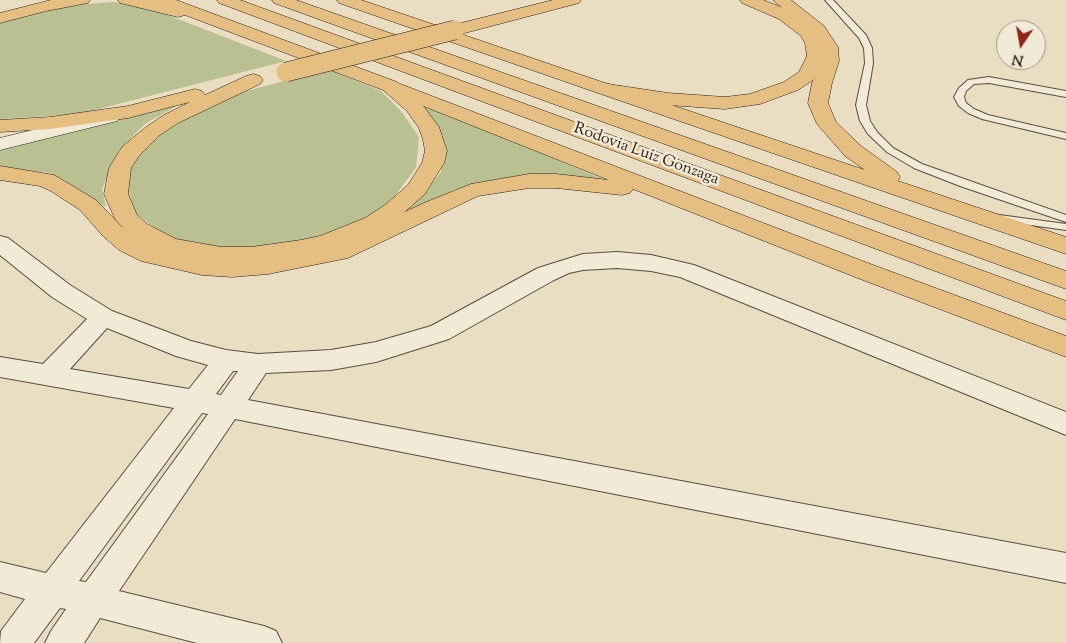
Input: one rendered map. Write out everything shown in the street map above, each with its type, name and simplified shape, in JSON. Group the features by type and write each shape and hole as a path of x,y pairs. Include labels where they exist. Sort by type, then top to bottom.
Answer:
{"main road":[{"path":"0,10 18,0"},
{"path":"0,18 45,6 82,0"},
{"path":"126,0 154,6 250,34"},
{"path":"161,0 390,86 678,199 1066,347"},
{"name":"Rodovia Luiz Gonzaga","path":"225,0 1066,311"},
{"name":"Rodovia Luiz Gonzaga","path":"280,0 1066,280"},
{"path":"345,0 1066,246"},
{"path":"362,0 386,14"},
{"path":"496,20 532,0"},
{"path":"0,144 573,0"},
{"path":"606,89 668,99 725,102 753,100 791,86 806,76 813,66 816,56 814,43 808,33 785,15 748,0"},
{"path":"781,0 818,30 829,47 830,62 822,83 818,103 826,124 853,151 918,196"},
{"path":"253,80 171,119 153,131 130,152 120,168 116,194 127,219 138,229 170,246 221,255 251,255 285,251 327,242 374,223 418,189 433,163 436,152 434,140 422,116 390,86"},
{"path":"0,126 50,123 128,112"},
{"path":"0,173 46,180 60,186 88,205 112,231 128,244 150,255 202,267 232,269 268,266 339,252 461,195 509,184 529,181 586,183 678,199"}],"street":[{"path":"0,243 61,291 103,317 185,349 226,360 258,364 330,360 376,352 440,333 553,271 583,262 617,260 651,263 686,270 1066,424"},
{"path":"50,374 103,317"},
{"path":"13,643 226,360"},
{"path":"62,643 258,364"},
{"path":"0,367 50,374 196,401 1066,568"},
{"path":"0,578 264,643"}],"lane":[{"path":"829,0 863,36 868,48 869,63 861,105 865,121 873,134 890,150 918,166 1066,219"},
{"path":"1066,94 989,80 971,82 962,90 959,97 962,104 971,111 985,117 1066,136"},
{"path":"981,218 1017,219 1066,228"}],"green space":[{"path":"114,2 150,8 286,61 79,114 0,119 0,22 60,6"},
{"path":"327,69 381,91 401,111 419,137 416,168 390,202 357,225 294,244 252,249 220,249 170,240 134,212 125,176 147,143 185,118 236,94"},
{"path":"414,100 605,180 503,181 452,191 385,225 422,196 441,172 445,149"},
{"path":"180,104 145,124 119,150 102,189 106,207 50,173 0,167 0,150"}]}
